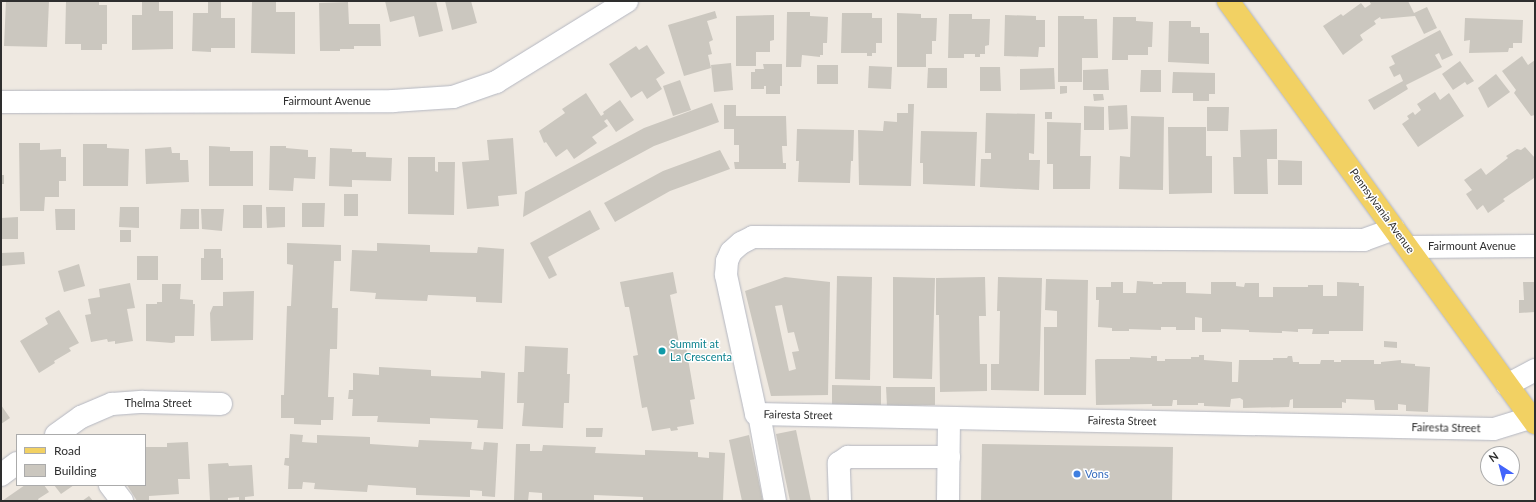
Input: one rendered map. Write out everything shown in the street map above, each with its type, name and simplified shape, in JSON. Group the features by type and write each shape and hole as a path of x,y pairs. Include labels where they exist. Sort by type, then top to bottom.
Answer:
{"main road":[{"name":"Pennsylvania Avenue","path":"1228,1 1533,420"}],"street":[{"name":"Fairmount Avenue","path":"1,102 393,101 453,97 496,82 627,1"},
{"name":"Fairesta Street","path":"1394,229 1364,240 753,237 742,243 731,252 727,261 726,275 756,414 1494,429 1533,420"},
{"name":"Fairmount Avenue","path":"1408,247 1535,246"},
{"path":"1507,385 1535,370"},
{"name":"Thelma Street","path":"66,432 81,417 112,404 143,402 221,404"},
{"path":"759,414 776,501"},
{"path":"948,418 948,501"},
{"path":"840,501 839,463 848,457 949,457"},
{"path":"1,475 16,465"},
{"path":"111,486 122,501"}],"building":[{"path":"6,1 49,1 47,47 4,46"},
{"path":"66,1 99,1 99,5 107,5 107,44 102,44 102,50 81,50 81,44 65,44"},
{"path":"142,1 159,1 159,11 173,11 173,49 132,50 132,15 142,15"},
{"path":"208,1 221,1 221,18 235,18 235,48 211,48 211,52 192,51 193,13 208,13"},
{"path":"252,1 276,1 276,12 295,12 295,54 251,53"},
{"path":"385,1 436,1 443,31 419,37 414,16 390,22"},
{"path":"445,1 471,1 477,23 452,30"},
{"path":"1369,1 1408,1 1414,13 1427,7 1437,28 1424,34 1415,16 1381,19 1380,17 1374,21 1376,24 1360,35 1363,40 1343,55 1323,26 1341,14 1343,16 1361,3 1365,8 1371,4"},
{"path":"348,2 349,24 380,24 381,46 354,46 354,49 320,51 319,3"},
{"path":"715,11 717,18 707,21 713,40 709,42 712,54 708,55 711,68 684,76 668,25"},
{"path":"787,12 810,12 810,16 828,17 827,43 823,43 823,55 820,55 820,57 802,55 801,67 786,67"},
{"path":"842,13 872,13 872,18 882,18 882,43 876,43 876,53 872,53 872,56 867,56 867,53 841,53"},
{"path":"897,13 921,14 921,18 937,18 936,41 932,41 932,54 926,54 926,67 897,67"},
{"path":"949,14 972,14 972,19 990,19 989,45 985,46 985,54 980,54 980,57 975,57 975,54 964,54 964,58 948,58"},
{"path":"774,15 774,40 770,41 770,52 756,52 756,66 736,66 736,16"},
{"path":"1005,15 1036,16 1036,20 1045,20 1045,47 1039,47 1038,57 1004,56"},
{"path":"1058,16 1084,16 1084,19 1097,19 1098,58 1082,58 1082,82 1058,82"},
{"path":"1113,17 1136,17 1136,21 1153,22 1152,47 1148,47 1148,55 1128,55 1128,60 1112,60"},
{"path":"1465,18 1523,20 1522,43 1513,43 1513,48 1509,48 1508,52 1469,53 1470,40 1464,41"},
{"path":"1169,21 1191,21 1191,27 1200,27 1200,33 1209,33 1209,64 1168,62"},
{"path":"1440,30 1453,55 1442,60 1439,53 1435,55 1442,67 1406,85 1408,89 1374,110 1368,100 1403,81 1400,74 1394,77 1389,67 1395,64 1391,56"},
{"path":"647,45 665,73 656,79 662,89 647,99 642,91 631,98 609,64 636,46 639,50"},
{"path":"1522,56 1528,65 1535,60 1535,115 1531,116 1514,93 1516,90 1502,71"},
{"path":"1460,61 1474,81 1467,85 1465,82 1453,90 1442,74"},
{"path":"731,63 733,90 714,92 711,65"},
{"path":"763,64 782,64 782,86 780,86 780,94 766,94 766,86 764,86 764,89 751,89 751,72 755,72 755,69 764,69"},
{"path":"817,65 838,65 838,84 817,84"},
{"path":"869,66 892,67 891,89 868,88"},
{"path":"980,67 1000,67 1001,91 980,91"},
{"path":"928,68 947,68 947,88 927,88"},
{"path":"1054,68 1055,89 1020,90 1020,69"},
{"path":"1108,69 1109,90 1083,90 1083,70"},
{"path":"1141,70 1161,70 1161,92 1140,92"},
{"path":"1173,72 1215,73 1215,94 1209,94 1209,101 1193,101 1193,93 1172,93"},
{"path":"1496,74 1510,92 1488,108 1478,88"},
{"path":"680,80 691,110 673,116 663,86"},
{"path":"1060,86 1067,86 1067,93 1060,94"},
{"path":"1435,92 1440,100 1449,93 1464,116 1418,147 1402,124 1409,119 1407,116 1413,112 1415,115 1421,110 1417,104"},
{"path":"586,93 601,116 604,114 603,112 620,100 634,120 616,132 607,119 604,121 608,126 592,137 597,143 574,159 567,149 556,157 546,142 544,143 539,131 565,113 562,109"},
{"path":"1093,94 1103,94 1104,100 1094,101"},
{"path":"712,103 719,122 654,146 523,217 525,192 644,128"},
{"path":"908,104 914,104 911,186 859,185 858,130 883,131 884,121 897,122 897,113 908,113"},
{"path":"724,105 736,105 736,116 786,116 787,146 782,146 783,163 786,163 786,169 735,169 734,162 739,162 739,145 734,145 734,129 724,129"},
{"path":"1127,105 1128,129 1109,130 1108,106"},
{"path":"1084,106 1104,107 1104,130 1084,130"},
{"path":"1207,107 1229,107 1228,131 1207,131"},
{"path":"1045,112 1052,112 1052,119 1045,119"},
{"path":"986,113 1035,114 1034,154 1029,153 1029,160 1040,160 1039,190 980,187 981,159 991,159 991,153 985,153"},
{"path":"1131,116 1164,117 1163,190 1119,189 1120,156 1130,157"},
{"path":"1047,122 1081,123 1080,156 1091,156 1090,189 1053,189 1053,164 1047,164"},
{"path":"1168,127 1206,127 1206,156 1212,156 1212,193 1169,194"},
{"path":"797,129 854,130 853,161 851,161 850,183 798,182 799,161 796,161"},
{"path":"1277,129 1277,159 1267,159 1268,194 1234,194 1233,157 1241,157 1240,130"},
{"path":"921,131 977,132 975,186 923,184 923,163 920,163"},
{"path":"513,138 517,194 498,196 499,206 467,209 462,162 489,160 487,140"},
{"path":"19,143 40,143 40,150 61,149 61,157 66,157 66,181 59,181 59,197 45,197 44,211 20,211"},
{"path":"83,144 107,144 107,148 129,149 128,186 83,186"},
{"path":"209,146 230,147 230,151 253,151 253,186 209,186"},
{"path":"270,146 286,146 286,148 308,150 308,157 316,157 315,179 294,178 293,191 269,190"},
{"path":"171,147 172,153 180,153 180,160 188,160 189,182 146,184 145,149"},
{"path":"1525,147 1535,158 1535,180 1534,178 1503,199 1505,201 1488,213 1483,205 1477,210 1466,194 1472,190 1464,180 1481,168 1486,175 1508,158 1506,156 1517,149 1521,150"},
{"path":"330,148 352,149 352,152 366,152 366,157 392,158 391,181 352,180 352,187 329,186"},
{"path":"720,150 730,169 670,191 615,222 604,203 663,171"},
{"path":"408,157 435,157 435,171 438,172 438,162 455,162 454,215 408,214"},
{"path":"1278,160 1302,161 1302,185 1278,185"},
{"path":"1,175 4,175 4,184 1,184"},
{"path":"344,194 358,194 358,216 344,216"},
{"path":"302,203 325,203 324,227 302,227"},
{"path":"243,205 262,205 262,228 243,228"},
{"path":"120,207 139,207 139,228 119,227"},
{"path":"266,207 285,207 285,227 267,228"},
{"path":"55,209 75,209 75,230 56,230"},
{"path":"181,209 199,209 199,229 180,229"},
{"path":"201,209 224,209 222,231 202,229"},
{"path":"590,210 600,229 548,257 557,275 549,279 530,243"},
{"path":"18,217 18,239 1,239 1,218"},
{"path":"120,230 131,230 131,242 120,242"},
{"path":"287,243 341,245 341,261 334,261 332,308 338,308 337,349 330,349 328,397 334,397 333,420 321,420 321,425 294,424 294,418 281,418 281,395 284,395 287,306 291,306 293,265 287,264"},
{"path":"377,243 430,245 430,252 477,253 478,247 504,249 502,303 476,302 476,297 428,295 427,301 375,299 376,293 350,291 352,250 377,251"},
{"path":"204,249 221,249 221,258 223,258 223,280 201,280 201,258 204,258"},
{"path":"24,252 25,264 1,266 1,253"},
{"path":"137,256 158,256 158,280 137,280"},
{"path":"79,264 85,286 64,292 58,271"},
{"name":"Summit at La Crescenta","path":"673,272 677,293 670,295 680,348 686,347 695,399 690,400 694,424 677,427 678,430 671,431 670,428 652,431 647,407 642,408 633,356 638,355 629,307 625,307 620,282"},
{"path":"837,276 872,277 870,380 835,379"},
{"path":"785,277 830,282 828,395 771,396 745,291","holes":["782,305 788,333 794,332 799,351 792,352 796,369 789,371 775,306"]},
{"path":"893,277 935,278 932,379 893,378"},
{"path":"985,277 986,316 979,316 980,364 987,364 987,391 940,392 939,315 936,315 936,278"},
{"path":"998,277 1042,278 1039,391 991,390 991,364 999,364 1000,311 997,311"},
{"path":"1046,279 1088,280 1086,395 1044,395 1044,327 1057,327 1057,311 1045,310"},
{"path":"1137,281 1153,282 1153,284 1162,284 1162,282 1186,282 1186,293 1211,294 1211,282 1236,282 1236,286 1244,287 1245,283 1259,283 1259,297 1273,297 1273,287 1308,287 1308,285 1323,285 1323,296 1337,296 1337,282 1359,283 1359,286 1364,286 1363,331 1329,331 1329,334 1312,334 1313,329 1298,329 1298,332 1282,331 1282,333 1221,329 1221,332 1202,332 1202,318 1195,317 1195,330 1176,330 1176,327 1161,327 1161,330 1129,329 1129,331 1112,331 1112,328 1098,327 1099,300 1096,300 1096,287 1111,287 1111,282 1123,282 1123,293 1136,293"},
{"path":"1523,282 1535,282 1535,312 1519,313 1519,300 1524,300"},
{"path":"130,283 135,308 127,309 133,341 115,344 115,341 108,342 107,339 91,342 85,315 91,314 88,299 100,297 99,289"},
{"path":"162,284 181,284 180,299 193,300 193,304 195,304 194,336 175,336 175,342 172,343 146,341 146,304 157,304 157,302 162,302"},
{"path":"254,291 253,340 211,341 210,313 213,306 223,306 223,292"},
{"path":"59,310 79,343 69,348 71,351 54,361 55,363 39,373 20,341 48,324 45,318"},
{"path":"1384,341 1397,342 1397,348 1384,347"},
{"path":"525,346 568,348 567,374 570,374 569,403 564,403 563,428 522,426 524,403 517,403 518,372 524,372"},
{"path":"1199,355 1204,355 1204,360 1232,362 1232,382 1238,382 1239,360 1273,360 1273,358 1287,358 1288,356 1292,356 1293,362 1299,362 1299,364 1320,364 1321,360 1334,360 1334,362 1341,362 1341,360 1374,360 1374,364 1381,364 1381,362 1401,360 1401,363 1430,367 1428,412 1406,411 1406,405 1398,404 1398,410 1375,410 1374,400 1346,399 1346,403 1342,402 1342,408 1293,408 1293,399 1290,400 1289,407 1243,408 1243,400 1240,398 1231,399 1230,407 1204,406 1204,403 1198,403 1198,405 1177,405 1177,400 1173,400 1172,406 1152,406 1152,404 1096,405 1095,360 1097,359 1130,359 1130,357 1151,358 1151,356 1157,356 1157,361 1165,361 1165,359 1191,359 1191,357 1199,357"},
{"path":"379,367 431,370 431,376 481,378 481,371 505,373 503,429 477,428 478,420 430,418 430,424 377,422 378,416 352,416 353,399 348,399 349,390 353,390 353,373 379,375"},
{"path":"832,385 881,386 881,405 832,405"},
{"path":"886,387 935,387 935,405 887,406"},
{"path":"1,405 10,418 1,424"},
{"path":"586,428 603,428 602,437 586,437"},
{"path":"796,430 811,501 790,501 776,434"},
{"path":"290,434 303,435 302,442 317,443 317,435 370,437 370,444 418,447 419,440 472,442 471,449 483,450 484,442 498,443 495,497 482,496 482,491 470,490 470,497 416,495 416,488 368,485 367,492 314,489 315,483 303,482 302,489 288,489 289,466 284,465 285,458 289,458"},
{"path":"749,435 763,501 742,501 729,440"},
{"path":"188,442 190,479 178,479 179,494 149,496 149,501 137,501 128,486 146,486 146,447 167,447 167,443"},
{"path":"516,444 530,444 530,451 542,451 543,445 596,447 595,453 645,455 645,450 698,452 698,457 709,458 709,452 725,453 723,501 643,501 643,497 594,495 594,501 542,500 542,493 529,492 528,501 514,500"},
{"name":"Vons","path":"982,444 1173,447 1172,501 981,501"},
{"path":"228,463 229,466 252,465 254,496 245,497 245,500 239,500 239,497 228,498 228,501 210,501 208,464"},
{"path":"24,486 45,486 49,492 38,499 39,501 2,501"},
{"path":"55,486 73,486 61,494"},
{"path":"89,496 93,501 82,501"}],"place":[{"name":"Summit at La Crescenta","path":"662,351"},
{"name":"Vons","path":"1077,474"}]}
